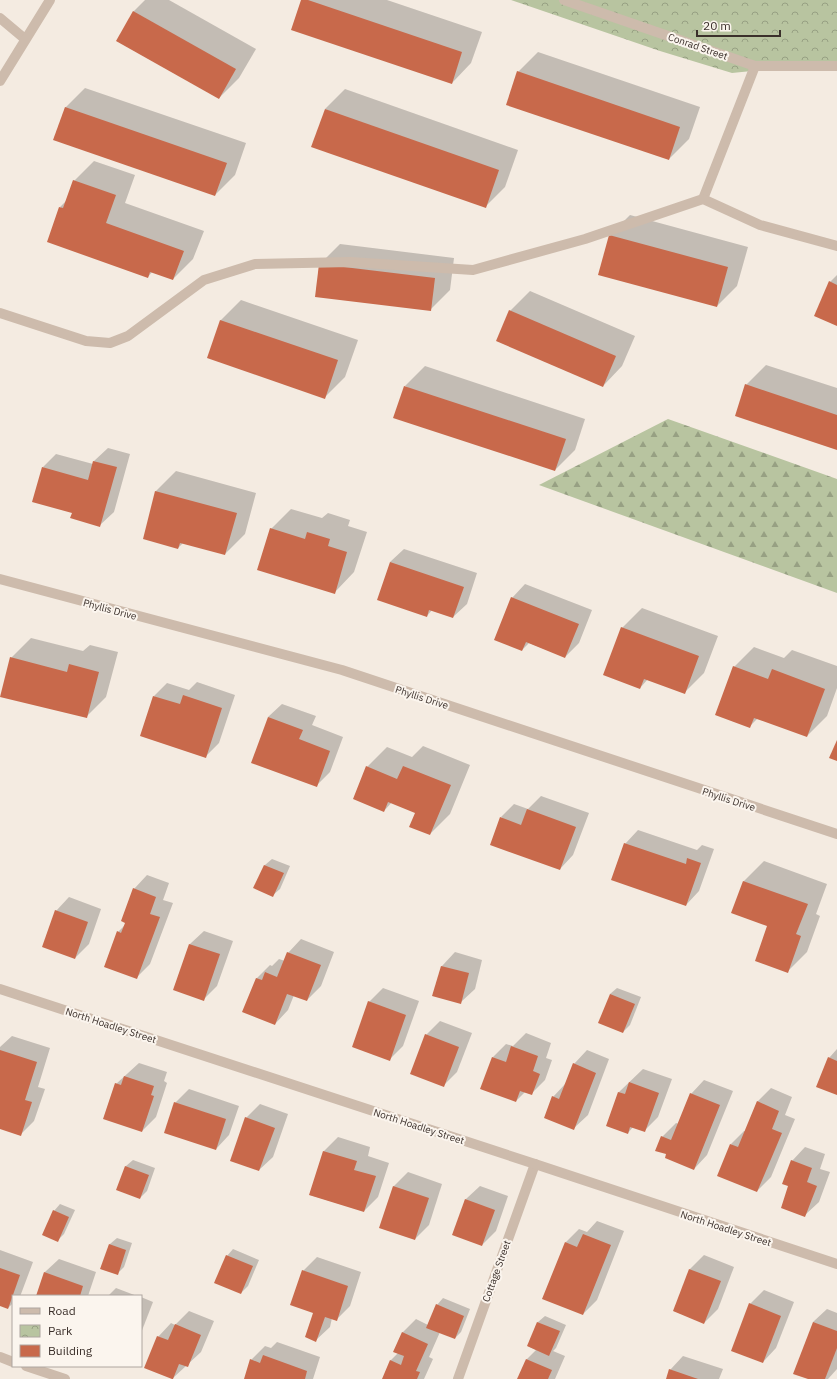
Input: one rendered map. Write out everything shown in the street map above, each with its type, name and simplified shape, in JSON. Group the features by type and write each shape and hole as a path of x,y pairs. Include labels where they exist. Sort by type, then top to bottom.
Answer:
{"street":[{"path":"0,81 50,0"},
{"name":"Conrad Street","path":"564,0 755,66 837,66"},
{"path":"0,18 25,39"},
{"path":"703,199 755,66"},
{"path":"0,313 86,342 110,343 128,336 204,280 255,264 350,262 473,270 585,239 703,199 760,225 837,246"},
{"name":"Phyllis Drive","path":"0,579 342,670 837,834"},
{"name":"North Hoadley Street","path":"0,989 837,1264"},
{"name":"Cottage Street","path":"458,1379 535,1164"},
{"path":"0,1358 12,1362"},
{"path":"29,1367 65,1379"}],"green space":[{"path":"511,0 837,0 837,62 732,73 660,51"},
{"path":"668,419 837,479 837,593 539,485"}],"building":[{"path":"301,0 308,0 462,52 452,84 291,30"},
{"path":"133,11 236,69 219,99 116,41"},
{"path":"517,71 680,127 669,160 506,105"},
{"path":"65,107 227,163 215,196 53,140"},
{"path":"325,109 499,170 486,208 311,147"},
{"path":"73,180 116,195 106,223 184,251 173,280 150,272 148,278 47,242 59,207 63,208"},
{"path":"609,235 728,267 717,307 598,275"},
{"path":"319,264 435,278 431,311 315,297"},
{"path":"829,281 837,285 837,326 814,316"},
{"path":"509,310 616,356 603,387 496,341"},
{"path":"220,320 338,360 325,399 207,358"},
{"path":"745,384 837,415 837,450 735,416"},
{"path":"404,386 566,439 555,471 393,418"},
{"path":"93,461 117,467 100,527 70,518 72,513 32,502 42,467 88,480"},
{"path":"155,491 237,513 225,555 180,543 178,549 143,539"},
{"path":"270,528 305,539 307,532 330,539 328,546 347,552 335,594 257,570"},
{"path":"390,562 464,587 453,618 429,610 427,617 377,600"},
{"path":"511,597 579,624 565,658 526,642 522,651 494,640"},
{"path":"621,627 699,656 685,694 644,679 640,689 603,675"},
{"path":"10,657 67,672 69,664 99,672 87,718 0,697"},
{"path":"733,666 768,679 772,669 825,689 807,737 754,718 750,728 715,715"},
{"path":"183,695 222,708 206,758 140,736 153,696 180,704"},
{"path":"268,717 303,730 299,739 330,751 317,787 251,763"},
{"path":"837,740 837,761 829,758"},
{"path":"366,766 397,779 403,766 451,785 430,835 409,827 415,813 388,802 384,812 353,799"},
{"path":"527,809 576,827 560,870 490,845 500,817 521,825"},
{"path":"624,843 686,864 687,858 701,863 686,906 611,880"},
{"path":"264,865 284,873 273,897 253,888"},
{"path":"743,881 808,904 796,934 801,936 788,973 755,961 767,926 731,913"},
{"path":"133,888 156,897 150,914 160,917 137,979 104,967 117,931 121,933 125,923 121,921"},
{"path":"55,910 88,922 75,959 42,947"},
{"path":"189,944 220,954 204,1001 173,990"},
{"path":"287,952 321,965 307,1001 287,994 275,1025 242,1012 256,978 262,980 265,972 277,977"},
{"path":"441,966 469,973 461,1004 432,996"},
{"path":"610,994 635,1004 623,1033 598,1023"},
{"path":"368,1001 406,1015 390,1061 352,1047"},
{"path":"425,1034 459,1047 444,1087 410,1074"},
{"path":"511,1046 538,1056 533,1071 540,1074 532,1095 520,1091 516,1102 480,1089 492,1057 506,1062"},
{"path":"0,1050 37,1062 25,1100 32,1102 21,1136 0,1129"},
{"path":"828,1057 837,1061 837,1095 816,1087"},
{"path":"573,1063 596,1073 574,1130 544,1118 552,1096 559,1099"},
{"path":"124,1076 154,1086 151,1095 154,1096 142,1132 103,1119 115,1083 121,1085"},
{"path":"629,1082 659,1093 645,1132 630,1127 628,1134 606,1126 618,1092 625,1094"},
{"path":"690,1093 720,1105 694,1170 665,1158 666,1154 655,1151 661,1136 671,1140"},
{"path":"757,1101 779,1111 772,1129 782,1133 757,1192 717,1176 730,1144 738,1147"},
{"path":"174,1102 226,1119 216,1150 164,1133"},
{"path":"245,1117 275,1128 259,1171 230,1161"},
{"path":"323,1151 357,1161 354,1170 376,1176 364,1212 309,1195"},
{"path":"791,1160 812,1168 807,1182 817,1186 805,1217 781,1208 788,1186 782,1184"},
{"path":"125,1166 149,1175 140,1199 116,1190"},
{"path":"393,1186 429,1198 415,1240 379,1228"},
{"path":"465,1199 495,1210 482,1246 452,1235"},
{"path":"53,1210 69,1217 58,1242 42,1235"},
{"path":"583,1234 611,1245 583,1315 542,1299 565,1242 577,1247"},
{"path":"109,1244 126,1250 118,1275 100,1269"},
{"path":"226,1255 253,1266 241,1294 214,1283"},
{"path":"0,1268 20,1275 8,1309 0,1306"},
{"path":"689,1269 721,1281 704,1324 673,1311"},
{"path":"302,1270 348,1286 337,1321 325,1317 316,1342 305,1337 313,1313 290,1305"},
{"path":"44,1272 83,1286 80,1295 36,1295"},
{"path":"749,1303 781,1316 763,1363 731,1351"},
{"path":"436,1304 464,1316 455,1339 426,1328"},
{"path":"537,1322 560,1331 549,1356 527,1346"},
{"path":"813,1322 837,1331 837,1348 825,1379 808,1379 793,1374"},
{"path":"175,1324 201,1335 188,1367 179,1364 172,1379 144,1368 157,1336 168,1340"},
{"path":"402,1332 428,1344 416,1371 420,1372 417,1379 382,1379 390,1360 401,1365 404,1356 393,1352"},
{"path":"263,1355 307,1371 305,1379 244,1379 250,1359 260,1363"},
{"path":"526,1359 552,1370 548,1379 517,1379"},
{"path":"669,1369 698,1379 666,1379"}]}
